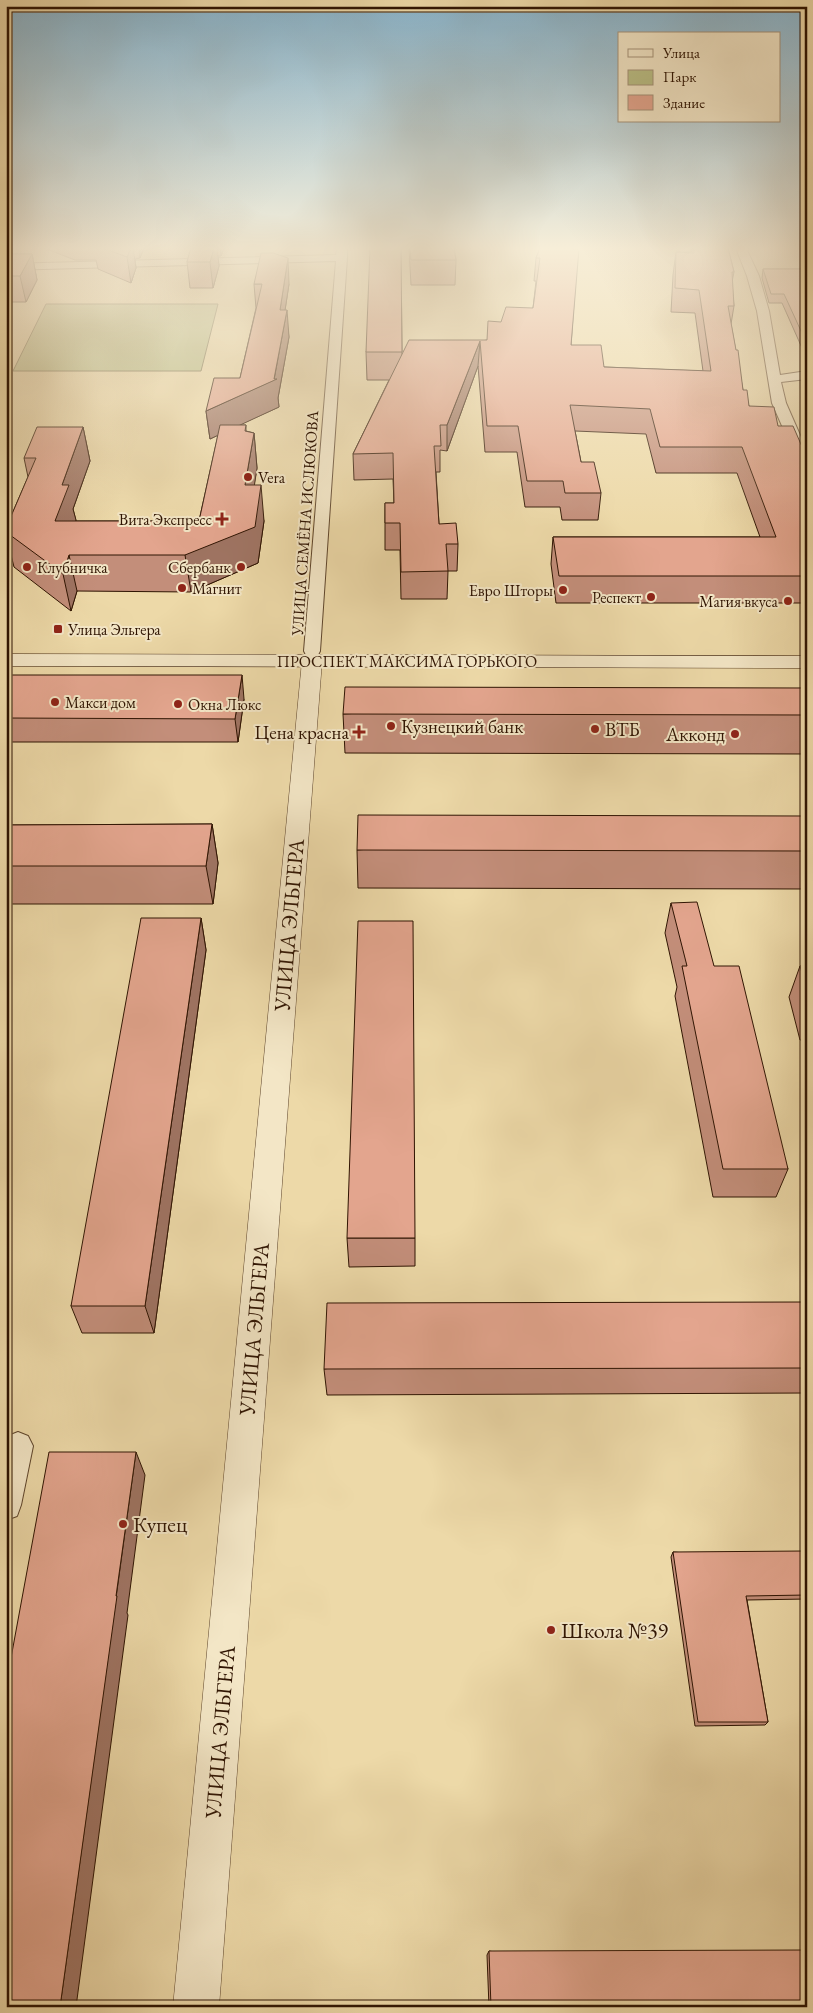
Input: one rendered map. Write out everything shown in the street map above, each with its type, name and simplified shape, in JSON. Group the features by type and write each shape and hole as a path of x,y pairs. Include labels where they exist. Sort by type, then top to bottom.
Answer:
{"main road":[{"name":"ПРОСПЕКТ МАКСИМА ГОРЬКОГО","path":"6,650 807,662"},
{"name":"ПРОСПЕКТ МАКСИМА ГОРЬКОГО","path":"6,660 807,652"},
{"name":"УЛИЦА ЭЛЬГЕРА","path":"196,2007 312,656"}],"street":[{"name":"УЛИЦА СЕМЁНА ИСЛЮКОВА","path":"312,656 335,342"},
{"path":"768,342 779,403 807,467"},
{"path":"774,380 807,375"},
{"path":"6,1505 18,1446"}],"green space":[{"path":"27,342 208,342 201,371 13,371"}],"building":[{"path":"248,342 281,342 274,379 277,379 206,411 214,378 240,378"},
{"path":"366,342 402,342 402,352 366,352"},
{"path":"408,342 480,342 447,425 440,425 441,446 434,446 439,524 456,523 458,544 446,544 448,571 401,572 400,523 385,523 385,503 394,503 393,453 353,454"},
{"path":"480,342 571,342 571,345 601,345 604,367 711,371 707,342 735,342 736,350 738,350 743,390 747,390 749,406 774,407 778,426 793,426 807,458 807,576 559,576 553,537 776,537 742,447 660,447 650,409 570,405 581,462 594,462 601,493 565,493 563,481 527,481 518,426 487,426"},
{"path":"220,425 246,425 245,431 254,433 245,485 261,485 255,527 185,555 69,555 63,574 6,532 6,528 36,458 24,458 37,427 83,427 62,485 69,485 55,521 199,521"},
{"path":"6,675 242,675 235,719 6,718"},
{"path":"345,687 807,688 807,715 343,714"},
{"path":"358,815 807,816 807,851 357,850"},
{"path":"212,824 206,866 6,866 6,825"},
{"path":"697,902 714,966 739,966 788,1169 723,1169 682,966 687,966 671,903"},
{"path":"141,918 201,918 145,1306 71,1306"},
{"path":"358,921 413,921 415,1238 347,1238"},
{"path":"800,966 807,966 807,990"},
{"path":"807,1302 807,1368 324,1369 327,1303"},
{"path":"49,1452 136,1452 60,2007 6,2007 6,1685"},
{"path":"804,1551 807,1563 807,1595 746,1596 768,1722 698,1722 673,1552"},
{"path":"807,1950 807,2007 491,2007 489,1951"}],"place":[{"name":"Vera","path":"248,477"},
{"name":"Вита Экспресс","path":"222,519"},
{"name":"Клубничка","path":"27,567"},
{"name":"Сбербанк","path":"241,567"},
{"name":"Магнит","path":"182,588"},
{"name":"Евро Шторы","path":"563,590"},
{"name":"Респект","path":"651,597"},
{"name":"Магия вкуса","path":"788,601"},
{"name":"Улица Эльгера","path":"58,629"},
{"name":"Макси дом","path":"55,702"},
{"name":"Окна Люкс","path":"178,704"},
{"name":"Кузнецкий банк","path":"391,726"},
{"name":"ВТБ","path":"595,729"},
{"name":"Цена красна","path":"359,732"},
{"name":"Акконд","path":"735,734"},
{"name":"Купец","path":"123,1524"},
{"name":"Школа №39","path":"551,1630"}]}
